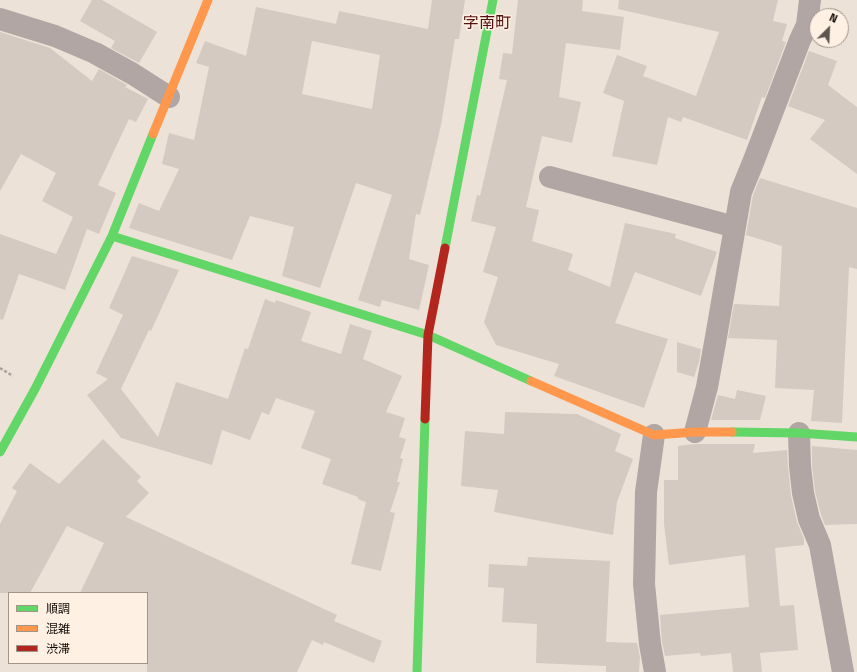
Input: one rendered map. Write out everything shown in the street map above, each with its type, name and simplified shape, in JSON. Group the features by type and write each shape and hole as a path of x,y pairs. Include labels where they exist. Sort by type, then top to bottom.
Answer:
{"street":[{"path":"0,452 35,389 112,236 208,0"},
{"path":"417,672 428,335 493,0"},
{"path":"695,432 710,372 741,192 807,25 810,0"},
{"path":"0,19 55,36 95,53 133,74 169,97"},
{"path":"550,177 735,227"},
{"path":"112,236 428,335 654,435 695,432 799,433 857,437"},
{"path":"799,433 803,493 810,519 820,545 843,672"},
{"path":"654,435 646,492 644,584 654,672"}],"building":[{"path":"92,0 102,0 157,32 139,63 111,48 115,41 80,21"},
{"path":"432,0 465,0 459,39 455,39 441,125 420,215 416,214 409,259 429,265 419,310 382,300 380,307 358,300 392,195 356,183 320,288 282,276 294,227 250,216 232,260 129,228 139,203 159,211 179,169 162,164 169,133 194,140 209,67 196,63 205,41 246,56 256,7 336,24 339,11 428,29","holes":["312,41 380,55 372,109 302,94"]},
{"path":"518,0 583,0 582,11 624,17 620,50 566,43 559,97 581,102 572,143 542,136 526,207 539,210 532,241 573,254 568,270 610,287 625,223 676,234 675,238 717,252 701,296 635,272 615,323 668,339 644,408 554,376 559,364 496,345 484,322 498,277 483,272 496,227 471,221 477,195 480,196 507,80 499,79 503,53 512,54"},
{"path":"619,0 778,0 773,21 787,24 782,41 786,42 765,98 762,97 747,140 683,117 681,122 668,117 657,165 612,156 624,101 603,93 617,55 647,66 643,76 696,96 719,32 618,9"},
{"path":"0,32 50,48 92,81 99,69 127,85 125,87 148,99 136,122 129,119 98,185 116,193 99,234 87,229 65,290 19,274 3,320 0,319 0,234 56,254 73,217 42,201 56,173 21,154 0,191"},
{"path":"809,51 837,61 828,85 857,107 857,174 810,139 825,120 788,106"},
{"path":"760,178 857,208 857,269 849,267 842,423 811,421 814,390 775,388 777,340 728,338 734,304 779,306 782,246 746,235 753,195"},
{"path":"132,256 179,270 151,331 149,330 121,389 158,437 176,382 228,399 245,348 248,349 265,299 275,303 276,300 311,312 301,341 341,354 350,324 372,331 363,359 402,376 386,412 405,418 399,437 406,439 400,458 403,459 397,482 400,482 390,512 395,513 381,571 351,564 366,502 358,499 358,497 322,484 331,459 301,448 315,411 276,398 269,415 262,412 250,440 222,430 212,465 121,438 87,395 108,379 96,373 123,315 109,308"},
{"path":"677,342 701,349 699,362 694,377 677,372"},
{"path":"737,390 766,396 760,420 711,420 718,395 735,399"},
{"path":"505,412 577,414 621,434 615,451 633,459 617,502 613,535 494,512 498,490 461,486 465,431 504,434"},
{"path":"103,439 141,477 137,481 149,493 126,517 337,615 334,621 382,641 374,663 324,642 323,645 312,640 297,672 147,672 148,592 80,592 104,543 67,526 31,592 0,593 0,524 17,491 12,488 30,463 59,484"},
{"path":"695,444 755,444 753,453 787,450 791,496 797,522 804,539 804,545 775,548 780,606 794,605 798,650 760,653 762,672 733,672 731,653 701,656 700,653 665,656 662,642 660,615 749,607 745,555 669,565 664,524 664,480 678,480 678,446"},
{"path":"812,446 857,450 857,524 825,525 815,491 812,465"},
{"path":"528,557 610,561 606,642 637,643 640,657 639,672 606,672 606,666 536,663 537,624 502,622 504,588 488,587 489,564 527,566"}],"traffic: fast":[{"path":"445,248 493,0"},
{"path":"0,452 35,389 112,236 153,134"},
{"path":"112,236 428,335 531,381"},
{"path":"417,672 425,419"},
{"path":"732,432 799,433 857,437"}],"traffic: slow":[{"path":"153,134 208,0"},
{"path":"531,381 654,435 695,432 732,432"}],"traffic: jam":[{"path":"425,419 428,335 445,248"}],"district":[{"name":"字南町","path":"487,24"}]}
